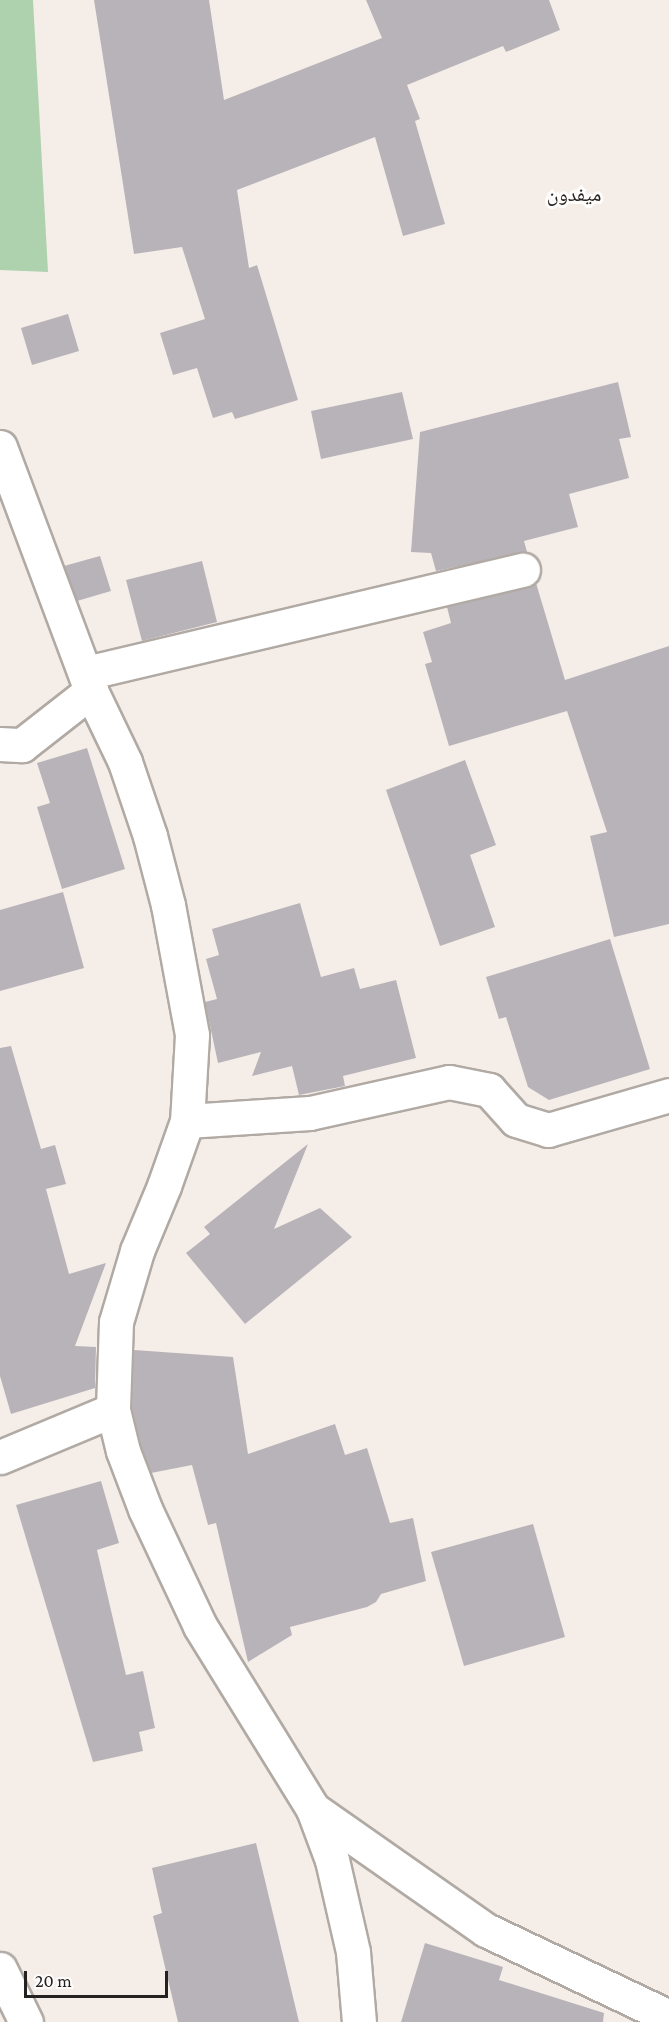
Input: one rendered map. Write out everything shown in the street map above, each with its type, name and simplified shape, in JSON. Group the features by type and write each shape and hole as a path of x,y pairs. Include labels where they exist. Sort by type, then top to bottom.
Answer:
{"street":[{"path":"0,447 16,496 88,682 125,762 150,836 168,905 192,1035 187,1121 164,1186 137,1251 116,1322 113,1410 123,1451 145,1509 200,1626 313,1809 332,1860 353,1952 359,2022"},
{"path":"0,744 22,745 88,682 523,570"},
{"path":"187,1121 310,1113 449,1082 489,1090 516,1120 548,1130 669,1095"},
{"path":"0,1457 113,1410"},
{"path":"313,1809 486,1930 669,2017"},
{"path":"0,1969 26,2022"}],"green space":[{"path":"0,0 33,0 48,272 0,270"}],"building":[{"path":"94,0 209,0 224,100 382,38 366,0 549,0 560,30 506,52 503,46 407,85 420,119 415,121 445,224 403,236 375,137 237,190 249,268 257,265 298,400 235,419 232,412 213,418 197,368 173,375 160,333 205,319 182,247 134,254"},
{"path":"68,314 79,351 32,365 21,328"},
{"path":"618,382 631,437 619,439 629,478 569,494 578,527 524,541 527,552 436,571 431,553 411,552 420,432"},
{"path":"402,392 413,439 321,459 311,411"},
{"path":"100,556 111,591 77,601 64,566"},
{"path":"202,561 217,622 142,641 126,580"},
{"path":"536,583 565,680 669,646 669,924 614,937 590,836 607,832 567,711 449,746 425,664 432,662 423,632 451,623 447,607 527,588"},
{"path":"87,748 125,869 62,889 37,807 50,803 37,763"},
{"path":"465,760 496,845 470,855 495,927 440,946 386,790"},
{"path":"63,892 84,968 0,991 0,910"},
{"path":"300,903 321,977 354,968 360,989 396,980 416,1058 343,1076 345,1086 299,1095 292,1066 252,1076 261,1052 218,1063 205,1002 217,999 206,959 219,955 212,929"},
{"path":"610,939 650,1069 549,1100 528,1087 506,1017 499,1019 486,977"},
{"path":"11,1046 41,1149 55,1145 66,1184 46,1189 69,1274 106,1263 75,1346 96,1347 95,1388 11,1414 0,1376 0,1048"},
{"path":"308,1144 274,1229 320,1208 352,1237 245,1324 186,1253 210,1234 204,1227"},
{"path":"134,1350 233,1357 248,1454 335,1424 345,1455 367,1448 390,1523 413,1518 426,1581 381,1594 376,1602 367,1607 290,1627 292,1635 248,1662 216,1523 208,1525 192,1465 151,1473 132,1408"},
{"path":"101,1481 119,1543 97,1550 126,1675 143,1671 155,1728 139,1732 143,1751 93,1762 16,1505"},
{"path":"533,1524 565,1637 464,1666 431,1552"},
{"path":"256,1843 299,2022 178,2022 153,1916 162,1913 152,1868"},
{"path":"425,1943 503,1967 499,1980 604,2013 603,2022 401,2022"}],"district":[{"name":"ميفدون","path":"574,194"}]}
